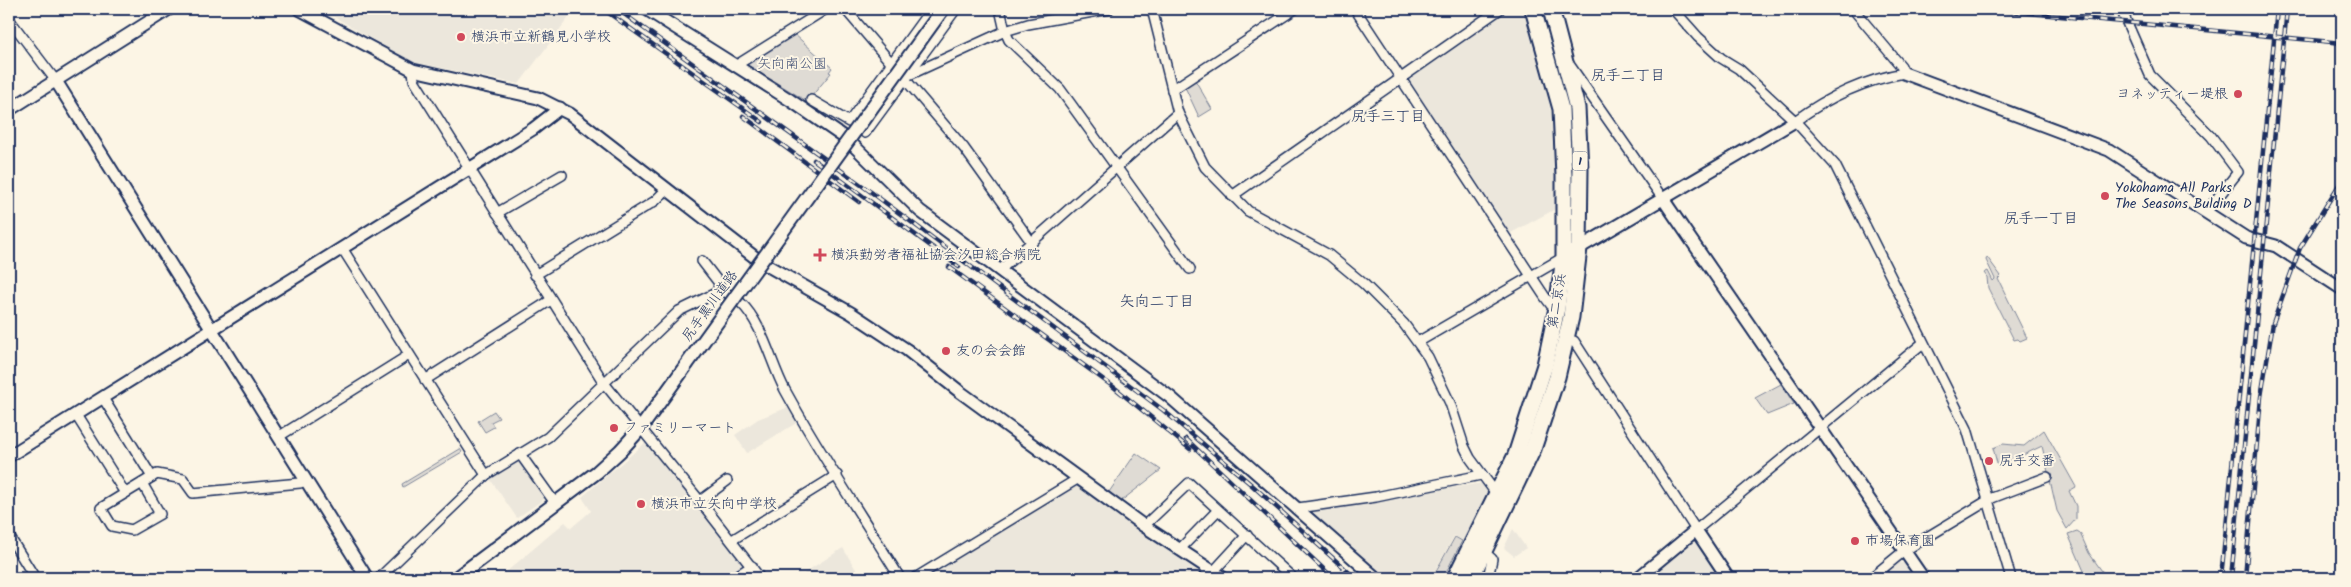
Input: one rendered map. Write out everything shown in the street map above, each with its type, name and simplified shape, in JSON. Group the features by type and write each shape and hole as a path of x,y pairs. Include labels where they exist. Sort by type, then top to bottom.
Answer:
{"highway":[{"name":"第二京浜","path":"1455,578 1498,496 1531,414 1545,365 1557,308 1564,257 1564,176 1561,109 1533,9"},
{"name":"第二京浜","path":"1470,578 1533,449 1543,422 1567,339 1579,248 1580,169 1577,108 1551,9"}],"main road":[{"name":"尻手黒川道路","path":"461,577 603,467 641,428 943,9"}],"street":[{"path":"9,110 169,9"},
{"path":"299,9 413,70 538,98 560,108 761,262 851,313 907,350 959,391 1212,575 1247,536"},
{"path":"735,66 826,9"},
{"path":"845,9 891,63 907,78 964,148 1032,243"},
{"path":"865,133 956,9"},
{"path":"1000,9 1009,40 1060,89 1190,269"},
{"path":"907,78 1005,31 1028,24 1109,9"},
{"path":"1152,9 1178,113 1205,167 1248,211 1329,254 1364,284 1404,324 1428,357 1458,421 1464,446 1481,475 1498,496"},
{"path":"1172,90 1295,9"},
{"path":"1355,9 1551,305 1557,308"},
{"path":"1232,196 1500,9"},
{"path":"1673,9 1698,38 1739,69 1795,121 1835,165 1967,429 2011,578"},
{"path":"1853,9 1901,66 1904,73"},
{"path":"2121,9 2150,75 2211,136 2238,172 2208,211"},
{"path":"651,10 848,140 920,211 1170,397 1376,578"},
{"path":"811,100 849,122 928,10 940,31"},
{"path":"9,18 56,81 366,578"},
{"path":"1565,60 1663,199 1923,578"},
{"path":"413,70 414,80 604,383 732,540 760,578"},
{"path":"1418,342 1795,121 1828,99 1858,86 1904,73 2109,150 2208,211 2246,238 2276,246 2342,289"},
{"path":"9,456 533,128 560,108"},
{"path":"1000,270 1178,113"},
{"path":"497,213 562,175"},
{"path":"535,274 655,201 666,190"},
{"path":"342,248 486,475"},
{"path":"702,262 720,283 718,291"},
{"path":"379,578 486,475 548,437 679,311 722,290 742,303 754,321 768,347 769,354 785,389 900,578"},
{"path":"425,380 551,300"},
{"path":"1567,339 1574,341 1728,578"},
{"path":"1638,578 1923,343"},
{"path":"278,437 409,355"},
{"path":"103,398 152,477"},
{"path":"76,415 125,493"},
{"path":"520,454 555,503"},
{"path":"142,483 160,514 132,530 112,526 101,508 125,493 157,474 183,479 193,492 300,484 305,481"},
{"path":"732,540 837,475"},
{"path":"1298,508 1376,497 1481,475"},
{"path":"1871,578 1904,551 1992,498 2047,477"},
{"path":"915,578 1079,478"},
{"path":"700,501 727,481"},
{"path":"1144,526 1190,483 1293,578"},
{"path":"1178,550 1218,510"},
{"path":"9,536 35,578"},
{"path":"1484,552 1492,559 1488,578"},
{"path":"733,578 752,566"}],"shaded area":[{"name":"横浜市立新鶴見小学校","path":"325,9 575,9 519,84 412,62 324,11"},
{"path":"1505,9 1524,9 1530,17 1541,58 1551,111 1556,146 1559,207 1509,234 1407,77"},
{"path":"789,407 798,422 747,453 735,435 758,419"},
{"name":"横浜市立矢向中学校","path":"645,443 742,561 741,567 718,578 499,578 565,522 571,528 591,511 582,497"},
{"path":"521,459 547,497 517,518 490,479"},
{"path":"1482,483 1489,493 1464,541 1454,536 1431,578 1384,578 1313,514 1314,509"},
{"path":"1077,485 1207,578 926,578"},
{"path":"1513,529 1526,548 1514,556 1504,548"},
{"path":"1697,542 1721,578 1647,578 1687,546"},
{"path":"843,548 861,578 808,578 804,573"},
{"path":"1899,563 1905,563 1916,578 1880,578"}],"green space":[{"name":"矢向南公園","path":"793,33 832,68 829,72 831,73 811,97 805,100 747,65 747,62"},
{"path":"1195,80 1212,109 1199,117 1185,87"},
{"path":"1987,257 2001,276 1998,279 2027,338 2020,341 2018,339 2014,340 1988,288 1987,277 1984,273 1988,271 1993,281 1995,279 1986,260"},
{"path":"1781,384 1794,404 1767,415 1755,398"},
{"path":"494,411 499,418 491,422 494,427 485,432 478,421"},
{"path":"2044,430 2076,487 2069,491 2076,506 2076,519 2067,529 2057,511 2042,446 1998,467 1993,448 2003,444 2024,446"},
{"path":"460,449 462,452 403,487 402,484"},
{"path":"1136,453 1161,470 1121,501 1109,492"},
{"path":"2077,531 2080,533 2089,553 2107,578 2087,578 2068,534"},
{"path":"1455,537 1462,541 1443,578 1432,578"}],"railway":[{"path":"603,9 762,122"},
{"path":"617,9 871,192 1163,410 1253,486 1355,578"},
{"path":"1987,9 2342,43"},
{"path":"2221,578 2277,9"},
{"path":"2231,578 2287,9"},
{"path":"743,116 859,202"},
{"path":"814,160 959,267"},
{"path":"2245,578 2261,397 2273,323 2300,248 2342,180"},
{"path":"949,267 1115,388 1190,449"},
{"path":"1186,439 1333,578"}],"place":[{"name":"横浜市立新鶴見小学校","path":"461,37"},
{"name":"ヨネッティー堤根","path":"2238,94"},
{"name":"Yokohama All Parks The Seasons Bulding D","path":"2105,196"},
{"name":"横浜勤労者福祉協会汐田総合病院","path":"820,255"},
{"name":"友の会会館","path":"946,351"},
{"name":"ファミリーマート","path":"614,428"},
{"name":"尻手交番","path":"1989,461"},
{"name":"横浜市立矢向中学校","path":"641,504"},
{"name":"市場保育園","path":"1855,541"}],"district":[{"name":"尻手二丁目","path":"1628,76"},
{"name":"尻手三丁目","path":"1388,117"},
{"name":"尻手一丁目","path":"2041,219"},
{"name":"矢向二丁目","path":"1157,302"}]}
